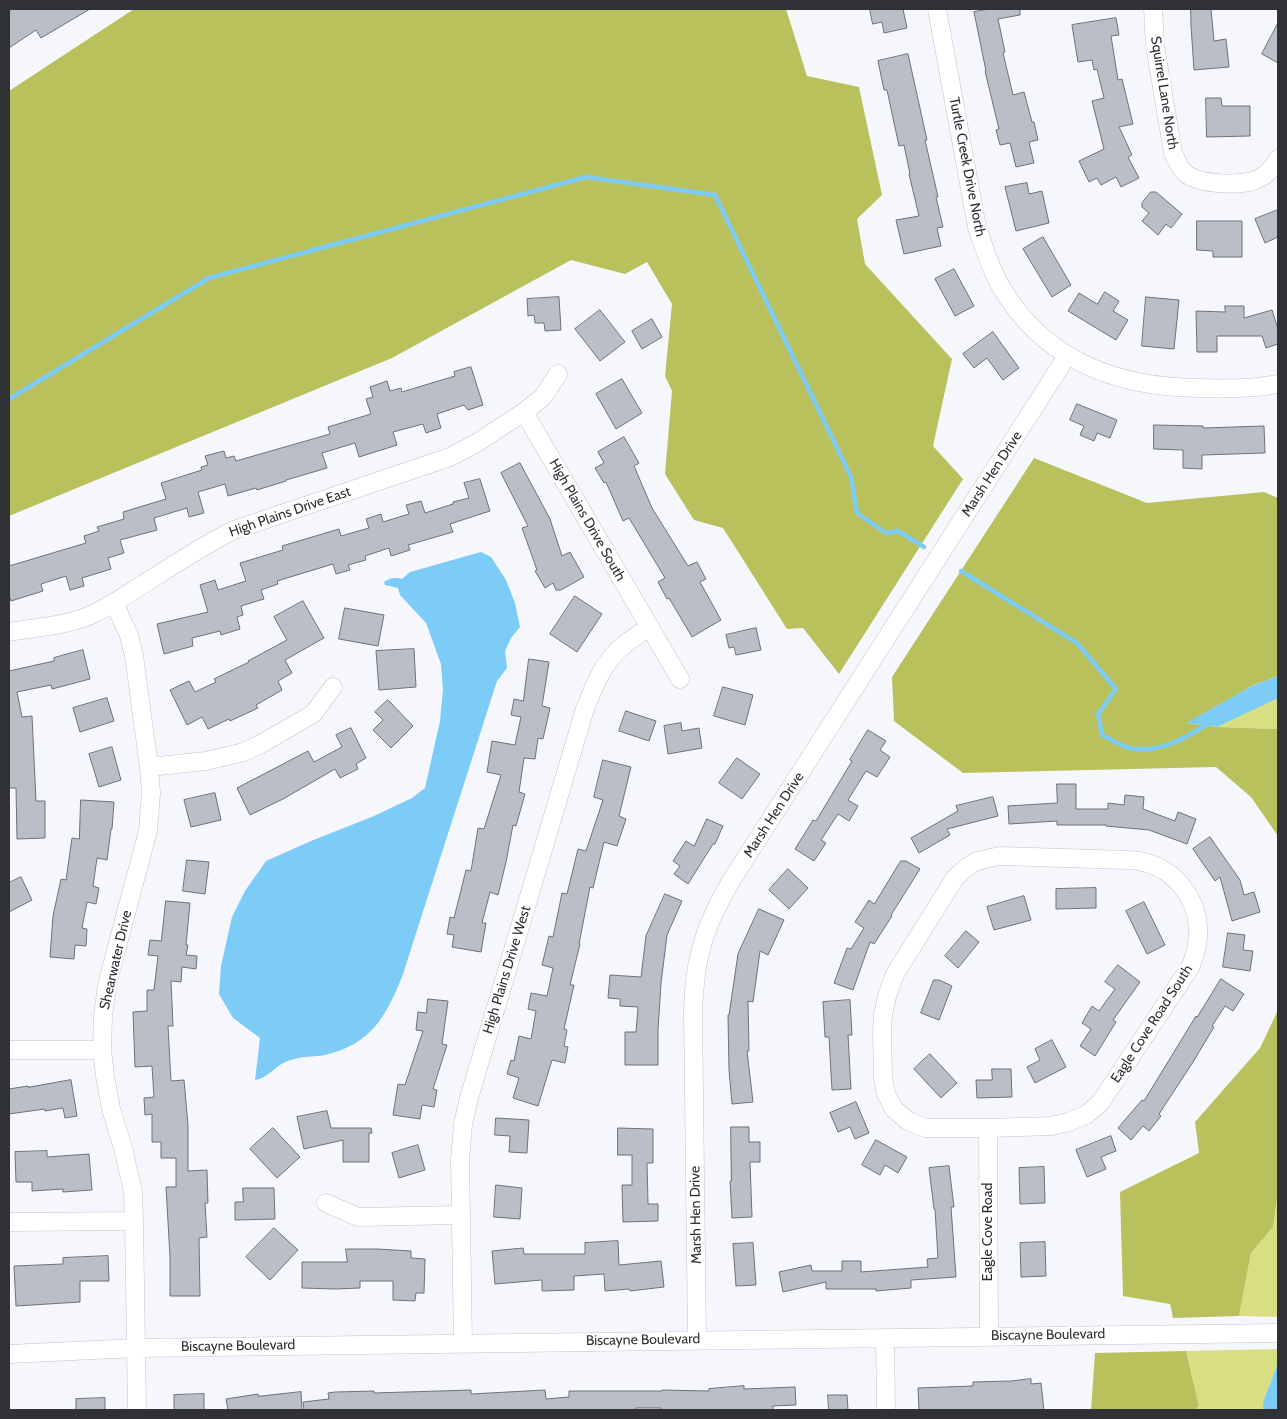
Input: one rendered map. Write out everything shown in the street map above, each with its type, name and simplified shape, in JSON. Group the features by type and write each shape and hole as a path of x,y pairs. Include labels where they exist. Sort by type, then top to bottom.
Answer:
{"street":[{"name":"Turtle Creek Drive North","path":"937,9 977,227 987,257 1001,286 1018,312 1035,330 1067,356 1110,376 1152,386 1173,388 1233,389 1278,384"},
{"name":"Squirrel Lane North","path":"1153,9 1155,46 1174,153 1178,164 1186,174 1198,180 1244,183 1259,179 1273,168 1278,159"},
{"name":"Marsh Hen Drive","path":"697,1340 693,1011 699,954 706,931 731,882 1067,356"},
{"name":"High Plains Drive East","path":"9,632 76,620 94,614 211,541 234,530 450,457 475,444 524,412 543,397 558,374"},
{"name":"High Plains Drive South","path":"524,412 680,679"},
{"name":"Shearwater Drive","path":"114,603 129,635 134,656 151,794 148,831 107,985 103,1016 102,1050 111,1109 123,1148 133,1192 137,1410"},
{"name":"High Plains Drive West","path":"463,1343 460,1160 463,1124 469,1098 593,686 622,646 650,627"},
{"path":"149,767 206,761 244,752 313,714 333,687"},
{"name":"Eagle Cove Road South","path":"1000,856 1128,860 1147,862 1164,869 1178,881 1196,911 1198,929 1197,949 1191,966 1100,1103 1086,1115 1052,1126 988,1128 926,1128 908,1121 894,1109 886,1094 883,1078 882,1032 887,996 895,974 955,878 968,865 1000,856"},
{"path":"9,1050 102,1050"},
{"name":"Eagle Cove Road","path":"988,1128 989,1336"},
{"path":"326,1203 358,1217 461,1215"},
{"path":"9,1222 134,1221"},
{"name":"Biscayne Boulevard","path":"9,1354 136,1348 1278,1333"},
{"path":"885,1338 886,1410"}],"green space":[{"path":"134,9 786,9 807,76 859,87 882,195 857,219 865,264 952,359 933,446 963,479 839,674 803,628 787,629 723,528 694,520 665,474 672,391 665,376 672,304 647,262 625,274 571,260 392,358 9,516 9,91"},
{"path":"1034,458 1147,503 1264,492 1278,498 1278,676 1254,685 1187,723 1217,727 1278,729 1278,836 1251,797 1216,767 963,773 894,721 892,677"},
{"path":"1278,698 1278,729 1217,727"},
{"path":"1278,1010 1278,1192 1273,1227 1251,1253 1239,1316 1173,1318 1170,1304 1123,1296 1120,1192 1199,1153 1195,1122 1260,1048"},
{"path":"1278,1192 1278,1317 1239,1316 1251,1253 1273,1227"},
{"path":"1278,1349 1278,1363 1263,1402 1263,1410 1194,1410 1199,1406 1186,1351"},
{"path":"1186,1351 1199,1406 1194,1410 1091,1410 1095,1353"}],"water":[{"path":"481,552 491,557 506,580 515,603 520,627 511,638 505,651 507,668 497,681 402,977 382,1017 365,1036 354,1044 325,1055 299,1058 286,1062 260,1079 255,1080 260,1038 233,1018 219,994 221,966 232,917 245,891 266,861 374,816 412,798 425,788 440,721 443,690 441,664 426,623 400,595 398,588 385,585 384,582 392,578 402,579 410,572"},
{"path":"1278,676 1278,698 1217,727 1186,723 1254,685"},
{"path":"1278,1363 1278,1410 1263,1410 1263,1402"}],"building":[{"path":"9,9 90,9 41,38 36,30 9,48"},
{"path":"870,9 903,9 907,28 884,33 882,22 873,24"},
{"path":"990,9 1020,9 1020,15 998,19 1005,52 1003,53 1013,95 1024,92 1032,122 1034,122 1038,140 1029,142 1034,163 1016,167 1010,143 1000,145 996,130 999,129 985,71 974,12"},
{"path":"1191,9 1211,9 1214,41 1226,39 1229,67 1194,70"},
{"path":"1116,18 1119,35 1111,36 1118,80 1122,79 1133,124 1119,127 1132,155 1128,157 1139,178 1121,187 1116,177 1101,185 1097,178 1089,182 1079,161 1104,149 1092,101 1104,98 1097,69 1094,70 1092,60 1078,62 1072,25"},
{"path":"1278,23 1278,63 1262,54"},
{"path":"908,54 927,140 925,140 943,227 937,228 941,246 904,254 896,220 919,216 904,145 899,146 887,90 884,90 878,61"},
{"path":"1206,98 1221,98 1222,106 1250,106 1250,136 1207,137"},
{"path":"1027,183 1029,194 1042,191 1049,223 1016,231 1005,187"},
{"path":"1151,192 1156,192 1182,214 1171,228 1166,224 1158,235 1142,221 1149,213 1142,207 1142,203"},
{"path":"1278,210 1278,237 1265,243 1255,219"},
{"path":"1197,221 1242,221 1242,257 1213,257 1213,251 1197,250"},
{"path":"1043,237 1071,285 1052,297 1023,249"},
{"path":"954,269 974,306 955,316 935,279"},
{"path":"1105,292 1119,301 1113,311 1128,320 1116,340 1068,311 1079,293 1097,304"},
{"path":"559,297 561,330 545,331 544,323 535,323 534,315 528,316 527,299"},
{"path":"1146,297 1179,300 1174,349 1142,346"},
{"path":"1225,306 1244,306 1244,318 1272,310 1278,329 1278,344 1266,348 1262,336 1217,336 1217,352 1197,352 1196,311 1225,312"},
{"path":"600,310 625,342 600,361 575,329"},
{"path":"652,319 662,337 642,349 632,331"},
{"path":"993,332 1019,368 1003,380 987,358 974,368 963,354"},
{"path":"471,367 483,405 468,410 464,405 437,414 441,428 426,433 423,424 393,432 397,445 359,457 355,443 322,453 327,468 257,490 256,488 228,496 225,484 198,492 204,513 189,517 187,508 154,518 157,530 120,540 124,553 108,558 111,569 82,578 84,586 70,590 66,576 41,584 43,591 11,601 9,595 9,566 86,543 84,536 99,531 97,527 124,519 123,512 166,499 161,483 202,470 201,467 208,465 205,456 224,451 226,458 234,456 236,461 330,434 328,427 371,414 366,399 373,397 370,387 387,381 390,391 401,388 402,392 455,376 454,372"},
{"path":"622,379 642,413 616,429 596,394"},
{"path":"1077,404 1117,420 1110,438 1097,433 1094,441 1080,435 1084,426 1070,420"},
{"path":"1154,425 1203,426 1203,428 1264,426 1265,453 1202,455 1202,469 1183,468 1183,450 1154,449"},
{"path":"624,437 639,463 634,466 652,508 688,566 697,562 706,579 700,582 721,620 692,637 658,582 665,578 629,518 623,521 606,482 604,483 595,468 604,463 598,452"},
{"path":"520,463 550,519 562,556 570,552 584,577 561,590 556,590 553,583 545,588 535,571 537,570 522,528 528,526 501,473"},
{"path":"480,479 490,511 450,524 453,532 408,545 410,550 391,556 389,548 365,556 366,560 348,565 350,570 336,574 333,564 277,581 278,584 261,590 264,599 241,606 243,615 237,617 240,629 221,635 220,631 192,638 193,646 164,654 157,624 208,612 200,585 215,580 218,590 246,581 240,563 283,550 282,546 339,529 341,536 369,528 366,519 381,514 383,522 409,514 406,505 421,501 425,513 469,498 464,483"},
{"path":"575,596 602,614 577,652 550,634"},
{"path":"303,601 324,638 285,660 292,673 278,681 282,690 256,705 258,708 230,721 229,719 208,729 202,717 187,725 170,690 189,681 195,692 216,682 214,679 287,640 274,617"},
{"path":"345,608 384,615 378,646 339,639"},
{"path":"756,628 761,650 736,655 734,647 729,648 726,635"},
{"path":"414,649 416,687 379,690 376,651"},
{"path":"83,650 90,679 52,689 51,685 17,692 22,717 32,716 36,801 45,801 45,838 17,839 16,788 9,788 9,671 54,661 54,658"},
{"path":"529,659 549,662 542,706 550,708 543,739 538,738 535,759 524,758 519,792 525,794 516,826 513,825 498,895 490,892 482,923 486,923 481,952 452,947 454,935 447,934 450,917 454,918 466,870 471,871 478,828 484,829 501,775 487,772 492,741 515,745 521,717 511,715 514,699 523,701"},
{"path":"723,687 753,695 745,725 714,716"},
{"path":"107,698 114,721 80,732 73,708"},
{"path":"388,700 413,726 391,748 373,730 383,720 375,712"},
{"path":"626,711 656,721 649,741 619,731"},
{"path":"681,723 682,731 699,728 702,748 668,754 664,726"},
{"path":"351,728 366,758 356,764 358,769 340,778 335,769 283,799 250,815 237,788 308,751 314,762 342,747 336,735"},
{"path":"868,730 886,741 880,750 890,757 877,777 866,771 848,800 858,806 849,821 838,814 821,840 826,843 814,861 795,849 813,820 816,821"},
{"path":"112,747 121,780 99,787 89,754"},
{"path":"737,758 760,774 742,799 719,783"},
{"path":"603,760 631,767 619,816 626,819 617,846 604,842 593,888 590,887 580,944 570,985 574,985 564,1029 567,1030 564,1046 568,1047 565,1063 552,1060 538,1106 513,1098 519,1078 507,1074 511,1060 514,1061 519,1036 531,1039 536,1011 528,1009 531,993 547,996 553,968 542,965 549,936 553,937 562,893 567,894 578,849 586,851 603,800 594,797"},
{"path":"1057,784 1076,784 1076,809 1108,809 1108,803 1124,805 1125,795 1144,797 1143,809 1175,821 1178,812 1196,819 1187,844 1149,830 1106,825 1057,825 1057,821 1009,824 1008,806 1057,803"},
{"path":"215,793 221,820 191,827 184,800"},
{"path":"993,797 998,816 947,829 950,835 919,853 911,838 958,811 956,806"},
{"path":"81,800 114,802 107,860 97,858 93,886 99,888 96,904 87,902 82,928 87,929 86,946 75,945 74,959 50,957 53,916 61,879 66,880 72,838 79,839"},
{"path":"707,819 723,826 715,844 713,844 688,884 674,874 680,866 673,861 686,841 694,846"},
{"path":"1210,837 1240,880 1244,895 1254,892 1260,912 1232,921 1220,877 1215,881 1193,849"},
{"path":"187,860 209,862 205,894 183,891"},
{"path":"901,861 906,861 920,869 874,944 870,942 853,990 834,983 847,948 851,949 864,928 855,922 869,900 874,904"},
{"path":"788,869 808,888 789,909 769,890"},
{"path":"21,877 32,900 9,912 9,883"},
{"path":"1096,888 1096,908 1056,909 1056,889"},
{"path":"665,894 682,901 667,935 661,983 658,1065 625,1065 625,1032 636,1032 638,1007 620,1006 620,999 608,998 610,975 641,977 646,936"},
{"path":"1024,896 1031,920 994,930 987,907"},
{"path":"166,901 190,903 186,955 197,956 196,969 182,967 181,982 171,981 173,1026 168,1026 171,1081 184,1080 188,1125 188,1171 207,1170 208,1203 205,1203 207,1237 199,1238 200,1296 170,1296 166,1187 176,1187 176,1158 161,1158 161,1142 152,1142 152,1114 145,1115 144,1098 154,1097 152,1066 135,1067 133,1012 147,1011 147,990 154,990 158,956 148,955 150,940 161,941"},
{"path":"1144,902 1165,945 1147,954 1126,911"},
{"path":"759,909 784,920 768,955 760,951 753,1002 748,1001 749,1051 747,1051 753,1102 732,1104 728,1015 738,954"},
{"path":"966,931 979,942 958,968 945,956"},
{"path":"1228,933 1245,935 1243,950 1253,951 1250,971 1223,967"},
{"path":"1118,965 1140,982 1113,1020 1116,1022 1095,1056 1080,1046 1091,1029 1082,1023 1092,1006 1099,1011 1115,989 1105,982"},
{"path":"1221,979 1244,994 1233,1011 1225,1006 1193,1062 1159,1114 1161,1116 1149,1131 1143,1126 1131,1140 1118,1128 1142,1100 1144,1101"},
{"path":"934,980 939,980 952,986 939,1020 921,1013"},
{"path":"428,999 448,1001 442,1044 447,1045 433,1089 437,1090 434,1107 422,1105 420,1119 393,1115 398,1084 405,1085 423,1031 416,1030 418,1012 426,1013"},
{"path":"850,1000 852,1035 848,1035 851,1089 832,1090 829,1037 825,1037 823,1002"},
{"path":"1052,1040 1066,1067 1035,1083 1027,1067 1040,1060 1035,1049"},
{"path":"930,1054 957,1083 941,1098 914,1069"},
{"path":"992,1069 1011,1069 1012,1097 977,1098 976,1080 992,1080"},
{"path":"71,1080 77,1116 65,1118 63,1108 9,1114 9,1089"},
{"path":"856,1102 869,1133 855,1139 850,1127 838,1132 830,1113"},
{"path":"327,1111 331,1128 371,1128 372,1133 369,1133 369,1162 343,1162 343,1140 304,1149 297,1117"},
{"path":"496,1118 529,1120 527,1153 509,1152 510,1136 495,1135"},
{"path":"731,1127 749,1127 749,1142 760,1142 760,1162 750,1162 752,1217 732,1218 730,1181"},
{"path":"273,1128 300,1157 277,1178 250,1149"},
{"path":"618,1128 653,1129 653,1163 647,1163 648,1204 658,1204 658,1221 623,1222 622,1185 632,1185 632,1155 618,1155"},
{"path":"1111,1136 1116,1151 1101,1157 1106,1169 1087,1177 1076,1150"},
{"path":"876,1140 907,1157 898,1173 885,1165 880,1175 862,1165"},
{"path":"418,1145 425,1170 399,1178 392,1153"},
{"path":"47,1151 47,1157 89,1154 92,1190 63,1192 63,1189 32,1191 32,1182 16,1182 15,1152"},
{"path":"949,1166 954,1207 951,1207 956,1277 911,1280 911,1288 876,1291 876,1289 826,1289 826,1282 783,1292 779,1272 811,1265 812,1271 842,1271 842,1261 861,1261 861,1272 928,1267 927,1259 938,1258 935,1209 929,1168"},
{"path":"1044,1167 1045,1203 1020,1204 1019,1168"},
{"path":"496,1185 522,1188 520,1219 494,1217"},
{"path":"243,1188 274,1188 275,1219 235,1220 235,1202 243,1202"},
{"path":"274,1228 298,1250 270,1280 246,1257"},
{"path":"618,1241 619,1265 661,1261 664,1287 630,1291 629,1289 605,1291 604,1274 574,1276 574,1290 542,1291 542,1280 495,1284 492,1251 523,1248 524,1254 585,1254 585,1243"},
{"path":"1045,1242 1046,1276 1021,1277 1020,1243"},
{"path":"753,1243 756,1285 736,1286 733,1244"},
{"path":"346,1249 411,1251 411,1258 425,1259 424,1293 416,1293 415,1301 393,1300 393,1281 360,1281 360,1288 302,1288 302,1262 347,1262"},
{"path":"108,1256 109,1281 80,1281 80,1302 16,1306 14,1266 63,1264 63,1258"},
{"path":"1031,1379 1031,1384 1041,1383 1044,1410 919,1410 918,1388 973,1386 973,1382"},
{"path":"744,1386 744,1389 795,1387 796,1405 773,1406 773,1410 661,1410 661,1408 636,1408 636,1410 304,1410 303,1402 329,1399 328,1393 335,1392 374,1391 374,1393 471,1390 471,1394 545,1390 546,1399 569,1397 569,1391 709,1391 709,1389"},
{"path":"301,1392 302,1410 228,1410 226,1399 258,1394 258,1396"},
{"path":"204,1394 204,1410 174,1410 174,1395"},
{"path":"828,1395 847,1395 848,1410 829,1410"},
{"path":"105,1398 105,1410 76,1410 76,1399"}],"waterway":[{"path":"9,399 209,278 586,177 715,195 851,477 857,513 886,533 898,531 924,547"},
{"path":"961,571 1077,643 1116,689 1098,714 1102,735 1126,747 1151,749 1182,739 1209,723"}]}
